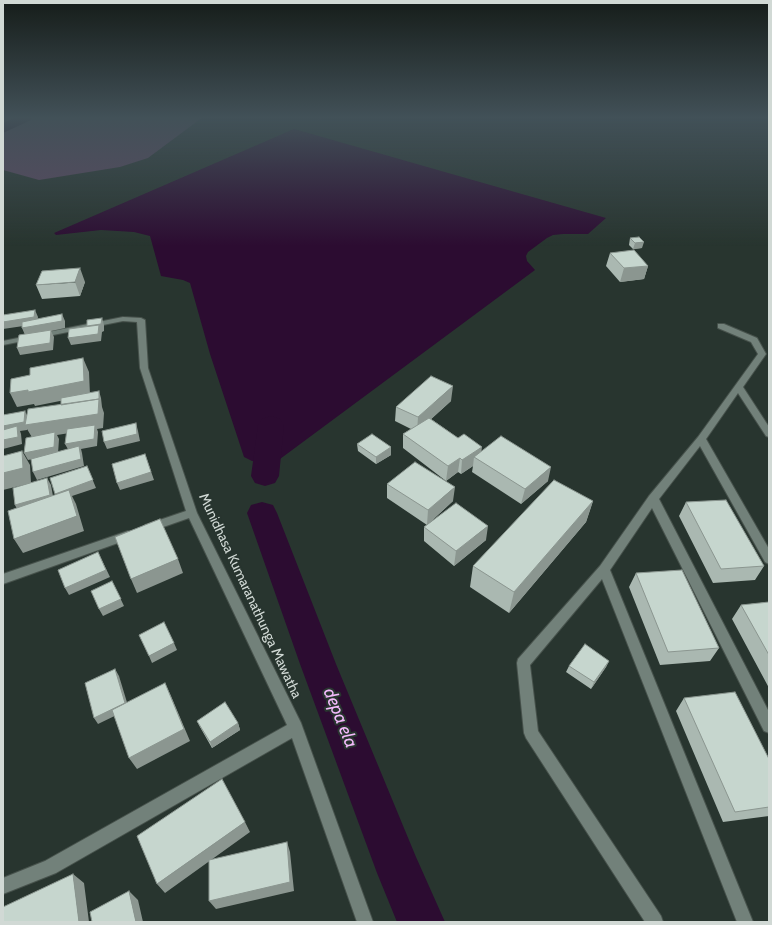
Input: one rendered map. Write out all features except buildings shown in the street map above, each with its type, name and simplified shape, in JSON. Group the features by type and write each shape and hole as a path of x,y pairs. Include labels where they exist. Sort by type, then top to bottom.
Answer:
{"street":[{"name":"Munidhasa Kumaranathunga Mawatha","path":"3,343 123,318 141,320 144,368 192,513 296,728 365,922"},
{"path":"655,922 531,733 523,663 604,569 653,499 701,439 762,354 754,340 722,326"},
{"path":"738,386 769,434"},
{"path":"701,439 769,559"},
{"path":"653,499 769,726"},
{"path":"3,579 192,513"},
{"path":"604,569 745,922"},
{"path":"3,886 50,867 296,728"}],"shaded area":[{"path":"3,160 141,160 120,167 39,180 3,170"},
{"path":"222,160 403,160 606,218 588,234 563,234 553,235 547,238 528,252 526,256 527,261 535,270 280,459 267,462 252,461 244,457 210,354 190,283 183,280 161,276 150,236 134,232 101,230 56,235 54,233"}],"waterway":[{"name":"depa ela","path":"265,476 271,425"},
{"name":"depa ela","path":"262,513 318,664 400,873 421,922"}]}
